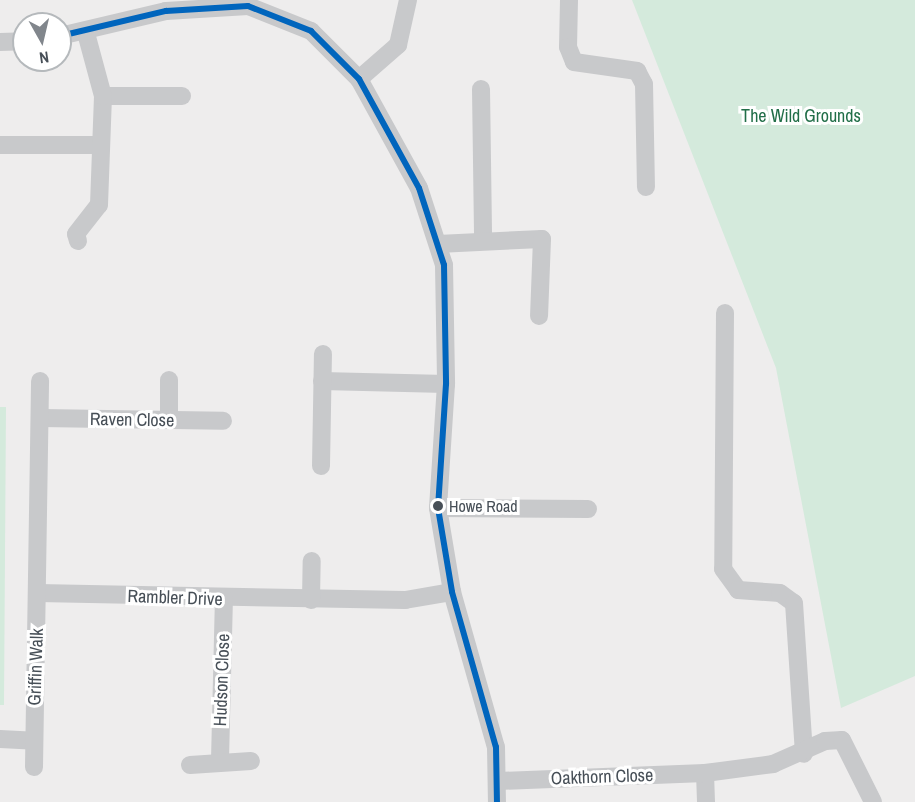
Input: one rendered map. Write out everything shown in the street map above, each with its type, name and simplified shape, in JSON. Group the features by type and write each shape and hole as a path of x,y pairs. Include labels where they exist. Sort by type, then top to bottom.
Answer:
{"street":[{"path":"359,79 398,45 408,0"},
{"path":"569,0 568,46 574,62 637,71 644,84 646,187"},
{"path":"72,35 86,33 166,11 248,6 311,31 359,79 418,188 444,266 446,384 438,508 452,592 487,706 499,781 497,802"},
{"path":"78,242 76,234 99,205 103,96 86,33"},
{"path":"481,89 483,241"},
{"path":"103,96 182,96"},
{"path":"0,145 100,145"},
{"path":"438,244 542,239 539,316"},
{"path":"725,313 723,568 738,590 780,593 794,603 804,754"},
{"path":"321,466 323,354"},
{"path":"169,380 169,420"},
{"path":"39,593 40,381"},
{"path":"322,381 446,384"},
{"name":"Raven Close","path":"40,418 223,421"},
{"path":"438,508 588,509"},
{"path":"311,600 312,561"},
{"name":"Rambler Drive","path":"39,593 224,599 405,600 452,592"},
{"name":"Griffin Walk","path":"34,767 39,593"},
{"name":"Hudson Close","path":"220,760 224,599"},
{"path":"0,739 34,741"},
{"name":"Oakthorn Close","path":"499,781 705,773 773,764 804,754 825,741 842,740 873,802"},
{"path":"190,765 220,760 251,761"},
{"path":"705,773 706,802"}],"green space":[{"name":"The Wild Grounds","path":"632,0 915,0 915,676 841,708 776,368"},
{"path":"0,407 6,407 4,705 0,705"}],"transit line":[{"path":"72,33 166,11 248,6 311,31 359,79 419,188 444,265 446,384 438,508 452,592 496,747 497,802"}],"place":[{"name":"Howe Road","path":"438,506"}]}
